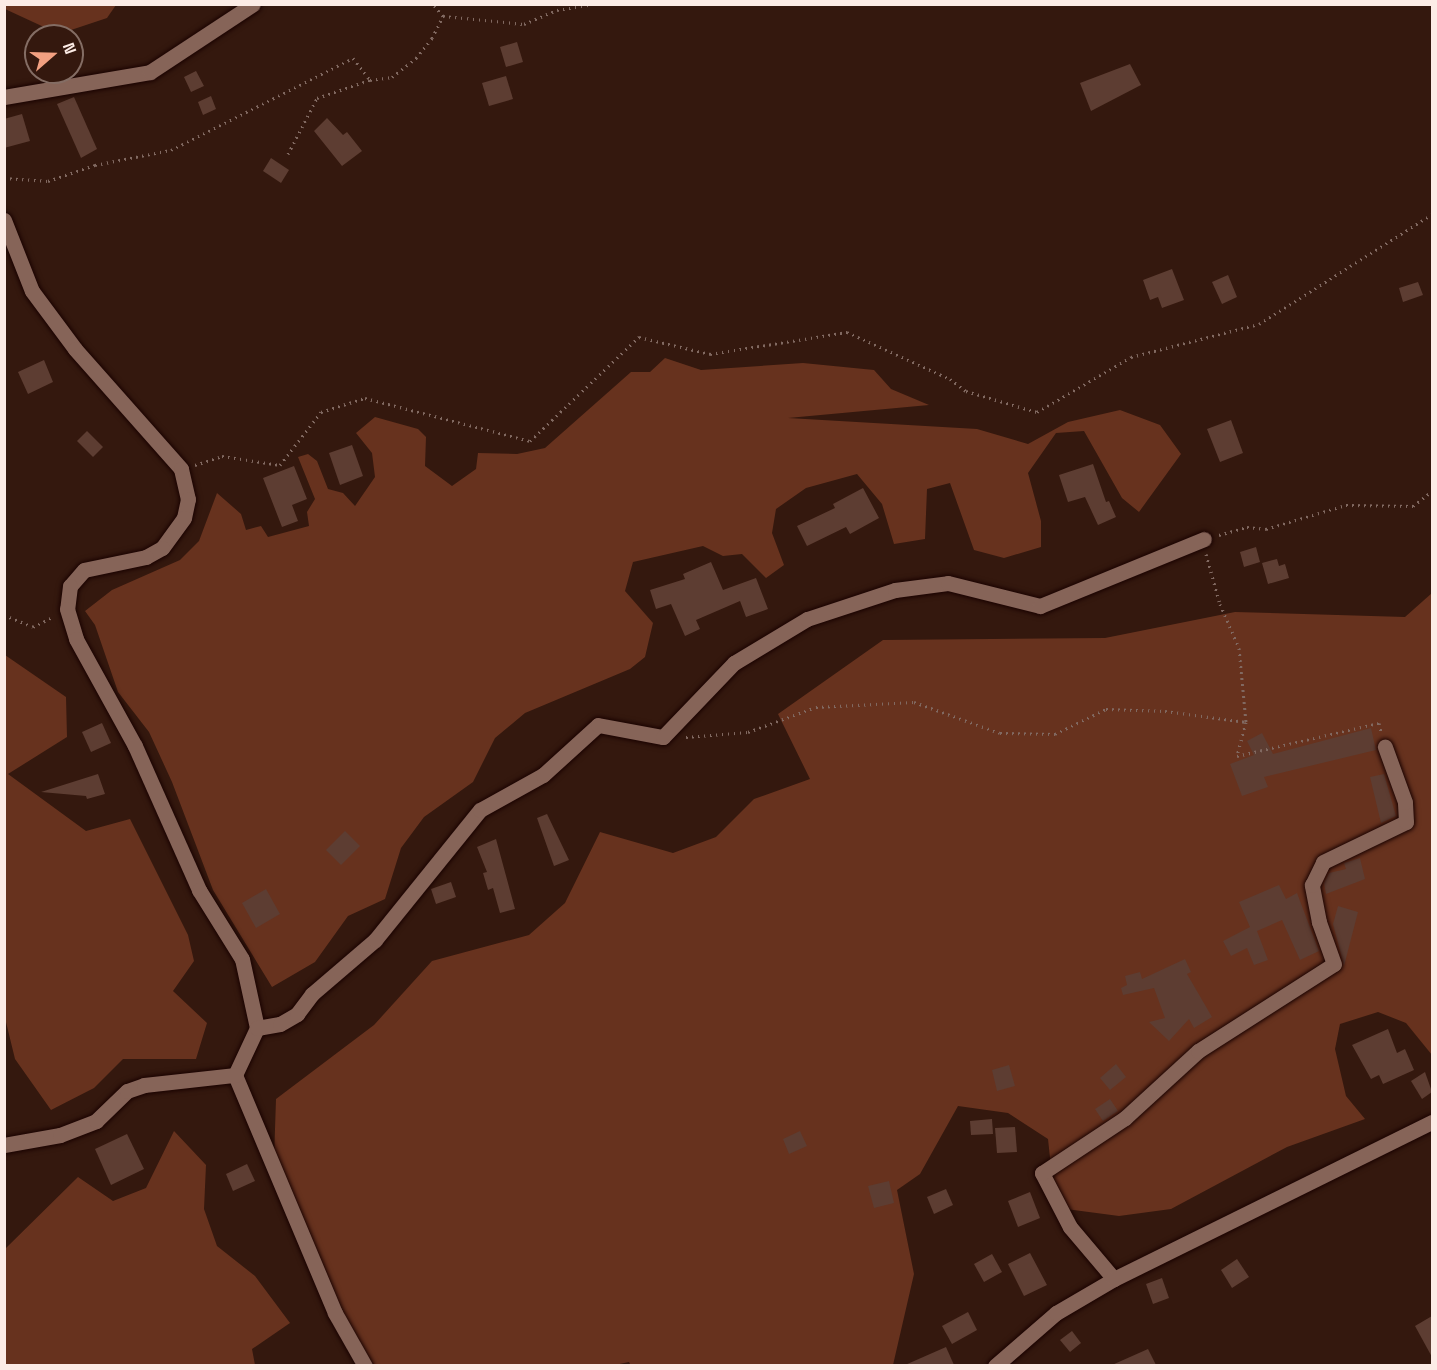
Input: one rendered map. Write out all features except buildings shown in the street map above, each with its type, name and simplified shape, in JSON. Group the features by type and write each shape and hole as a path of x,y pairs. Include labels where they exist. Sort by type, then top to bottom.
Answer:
{"street":[{"path":"4,97 150,72 253,4"},
{"path":"4,220 32,291 75,349 181,469 188,499 184,518 162,548 146,557 84,570 70,586 68,609 76,639 135,746 199,890 242,958 257,1028 235,1075 335,1313 365,1365"},
{"path":"257,1028 280,1024 297,1014 312,994 375,940 480,810 543,775 598,725 663,737 734,663 807,619 895,590 948,583 1040,606 1204,539"},
{"path":"1114,1279 1070,1227 1042,1173 1125,1118 1198,1051 1334,963 1319,922 1312,885 1323,862 1406,822 1405,802 1385,747"},
{"path":"4,1145 60,1135 96,1121 128,1091 144,1086 235,1075"},
{"path":"994,1365 1056,1313 1114,1279 1432,1122"}],"path":[{"path":"433,4 443,16 524,24 557,10 593,4"},
{"path":"288,154 317,98 370,80 392,76 416,58 443,16"},
{"path":"4,178 48,180 95,165 171,150 353,58 370,80"},
{"path":"181,469 222,456 280,465 321,412 365,398 530,441 639,337 710,354 847,332 950,379 966,391 1037,412 1131,357 1259,324 1432,214"},
{"path":"1385,747 1379,723 1237,756 1246,722 1239,648 1220,604 1204,539 1247,527 1266,529 1346,505 1413,506 1432,491"},
{"path":"4,615 33,627 68,609"},
{"path":"663,737 714,737 748,732 816,707 914,702 999,733 1055,734 1106,708 1165,711 1246,722"}],"shaded area":[{"path":"5,4 116,4 107,18 84,26 37,24 5,9"},
{"path":"665,358 701,370 803,363 874,370 891,389 929,405 788,418 977,429 1028,444 1068,422 1120,410 1160,425 1181,454 1139,512 1122,498 1084,431 1056,433 1028,473 1041,521 1041,547 1004,558 974,550 950,483 927,489 925,539 894,544 882,504 857,474 806,488 776,509 772,533 784,565 766,578 742,554 723,556 703,546 633,562 625,591 653,623 645,657 630,669 525,713 495,738 473,782 424,817 401,848 385,899 348,916 315,962 272,987 213,890 172,782 149,732 118,692 95,625 85,611 112,590 180,560 199,541 217,493 241,514 246,530 261,526 268,537 309,526 307,512 315,499 298,457 308,454 317,461 328,489 343,493 355,506 375,477 372,453 356,433 375,417 418,429 426,437 425,466 452,486 476,469 478,453 517,454 545,448 631,372 650,372"},
{"path":"1432,593 1432,1055 1406,1023 1378,1012 1340,1024 1335,1049 1346,1096 1365,1119 1287,1147 1171,1209 1119,1216 1066,1209 1053,1186 1048,1139 1008,1113 958,1106 920,1174 897,1190 914,1274 893,1365 631,1366 629,1362 610,1366 375,1365 358,1352 274,1159 276,1099 374,1025 432,961 529,935 565,903 600,832 673,853 716,837 754,799 810,779 778,714 883,640 1105,638 1235,612 1405,617"},
{"path":"5,655 66,697 67,737 8,774 86,831 130,819 188,935 194,961 173,991 207,1023 196,1059 123,1059 94,1088 51,1110 15,1059 5,1018"},
{"path":"174,1131 206,1165 204,1209 217,1246 255,1276 290,1323 252,1349 255,1365 5,1365 5,1249 78,1177 113,1201 146,1188"}]}
